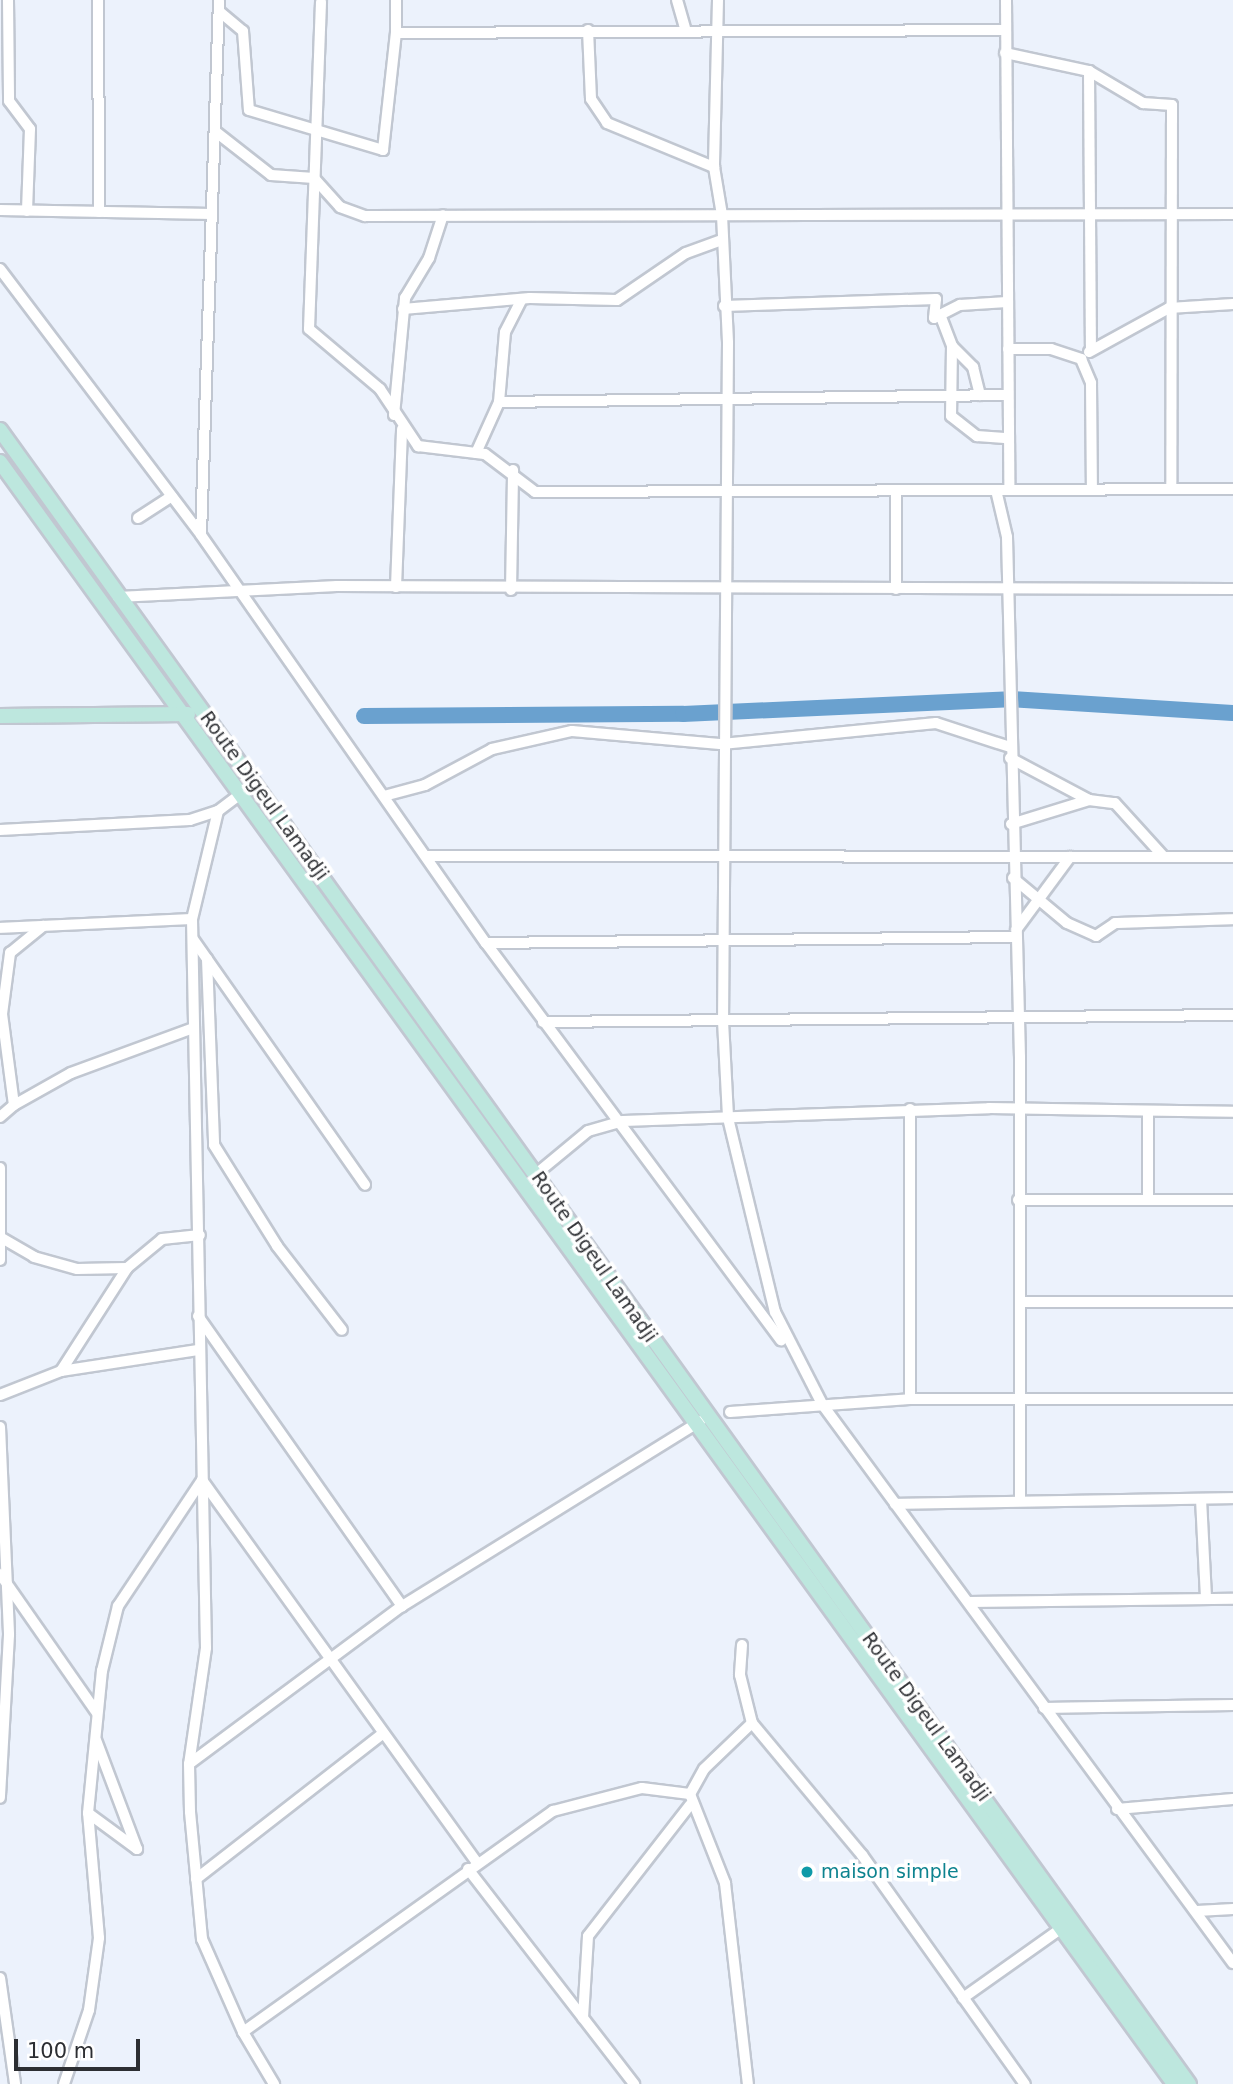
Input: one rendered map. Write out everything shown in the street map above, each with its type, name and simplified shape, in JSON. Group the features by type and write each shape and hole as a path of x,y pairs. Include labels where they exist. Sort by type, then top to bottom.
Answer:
{"main road":[{"name":"Route Digeul Lamadji","path":"0,430 117,597 206,714 536,1174 702,1419"},
{"name":"Route Digeul Lamadji","path":"0,462 702,1419 1068,1924 1189,2084"},
{"path":"0,716 206,714"},
{"name":"Route Digeul Lamadji","path":"1068,1924 1174,2084"}],"street":[{"path":"8,0 9,101 30,129 27,211"},
{"path":"98,0 99,212"},
{"path":"201,535 219,0"},
{"path":"219,12 243,31 249,110 316,126 383,150 396,33 396,0"},
{"path":"677,0 685,28"},
{"path":"718,0 713,167 722,215 724,306 725,590 721,858 723,1021 728,1118 790,1352"},
{"path":"1006,0 1003,216 1007,302 1009,489"},
{"path":"321,2 309,329 380,389 402,429 430,452 476,453 513,470 534,492 1233,488"},
{"path":"396,33 719,27 1006,30"},
{"path":"588,30 591,99 607,123 713,167"},
{"path":"1005,53 1089,71 1143,103 1172,105 1169,308 1171,489"},
{"path":"1089,71 1091,350"},
{"path":"216,132 271,175 314,178 340,207 358,215 1003,216 1090,219 1233,215"},
{"path":"0,210 212,214"},
{"path":"394,416 403,309 443,215"},
{"path":"403,309 522,299 617,300 685,253 722,240"},
{"path":"0,269 201,535 543,1022 623,1121 790,1352 822,1404 969,1602 1117,1809 1197,1911 1233,1963"},
{"path":"476,453 499,402 505,332 522,299"},
{"path":"724,306 936,299 934,318 941,317 960,305 1007,302"},
{"path":"1081,359 1091,350 1169,308 1233,304"},
{"path":"941,317 952,346 973,367 980,395"},
{"path":"952,346 947,395 951,416 977,436 1008,438"},
{"path":"1007,349 1051,349 1081,359 1091,383 1092,489"},
{"path":"499,402 1008,395"},
{"path":"396,587 402,429"},
{"path":"511,590 513,470"},
{"path":"996,490 1009,589 1011,857 1016,933 1020,1108 1018,1200 1024,1398 1020,1502"},
{"path":"896,491 896,589"},
{"path":"138,518 172,496"},
{"path":"117,597 235,586 511,590 1233,589"},
{"path":"384,796 425,785 492,749 572,731 722,744 936,723 1010,752 1089,800"},
{"path":"0,830 190,820 218,811 255,783"},
{"path":"1011,824 1089,800 1115,803 1164,857"},
{"path":"218,811 192,919 200,1235 197,1315 206,1648 190,1764 202,1939 243,2032 274,2084"},
{"path":"427,856 1233,858"},
{"path":"1016,933 1070,857"},
{"path":"1013,878 1067,923 1097,936 1115,923 1233,919"},
{"path":"0,928 192,919"},
{"path":"14,1105 2,1014 10,953 43,926"},
{"path":"486,943 1016,933"},
{"path":"193,939 365,1185"},
{"path":"207,959 214,1145 277,1246 342,1330"},
{"path":"543,1022 1233,1015"},
{"path":"0,1117 14,1105 71,1073 193,1028"},
{"path":"536,1174 588,1131 623,1121 910,1109 1233,1112"},
{"path":"910,1109 911,1399"},
{"path":"1148,1111 1148,1199"},
{"path":"0,1168 0,1260"},
{"path":"1018,1200 1233,1200"},
{"path":"61,1371 127,1268 162,1239 200,1235"},
{"path":"0,1237 34,1257 77,1269 127,1268"},
{"path":"1021,1302 1233,1302"},
{"path":"197,1315 402,1606"},
{"path":"0,1395 61,1371 199,1350"},
{"path":"730,1412 911,1399 1233,1399"},
{"path":"190,1764 402,1606 702,1419"},
{"path":"0,1427 7,1583 0,1798"},
{"path":"202,1479 327,1662 382,1735 472,1866 583,2019 634,2084"},
{"path":"64,2084 89,2010 99,1938 88,1813 97,1713 118,1606 202,1479"},
{"path":"895,1504 1233,1498"},
{"path":"1201,1499 1206,1598"},
{"path":"0,1574 97,1713"},
{"path":"969,1602 1233,1599"},
{"path":"742,1645 740,1675 752,1723 862,1855 1025,2084"},
{"path":"1044,1708 1233,1705"},
{"path":"583,2019 588,1936 690,1800 704,1769 752,1723"},
{"path":"88,1813 137,1849 94,1735"},
{"path":"196,1879 382,1735"},
{"path":"243,2032 472,1866 568,1805 642,1788 690,1800"},
{"path":"1117,1809 1233,1799"},
{"path":"690,1800 725,1883 748,2084"},
{"path":"1197,1911 1233,1909"},
{"path":"963,1998 1068,1924"},
{"path":"0,1978 15,2084"}],"waterway":[{"path":"364,716 683,714 1010,699 1233,713"}],"place":[{"name":"maison simple","path":"807,1872"}]}
